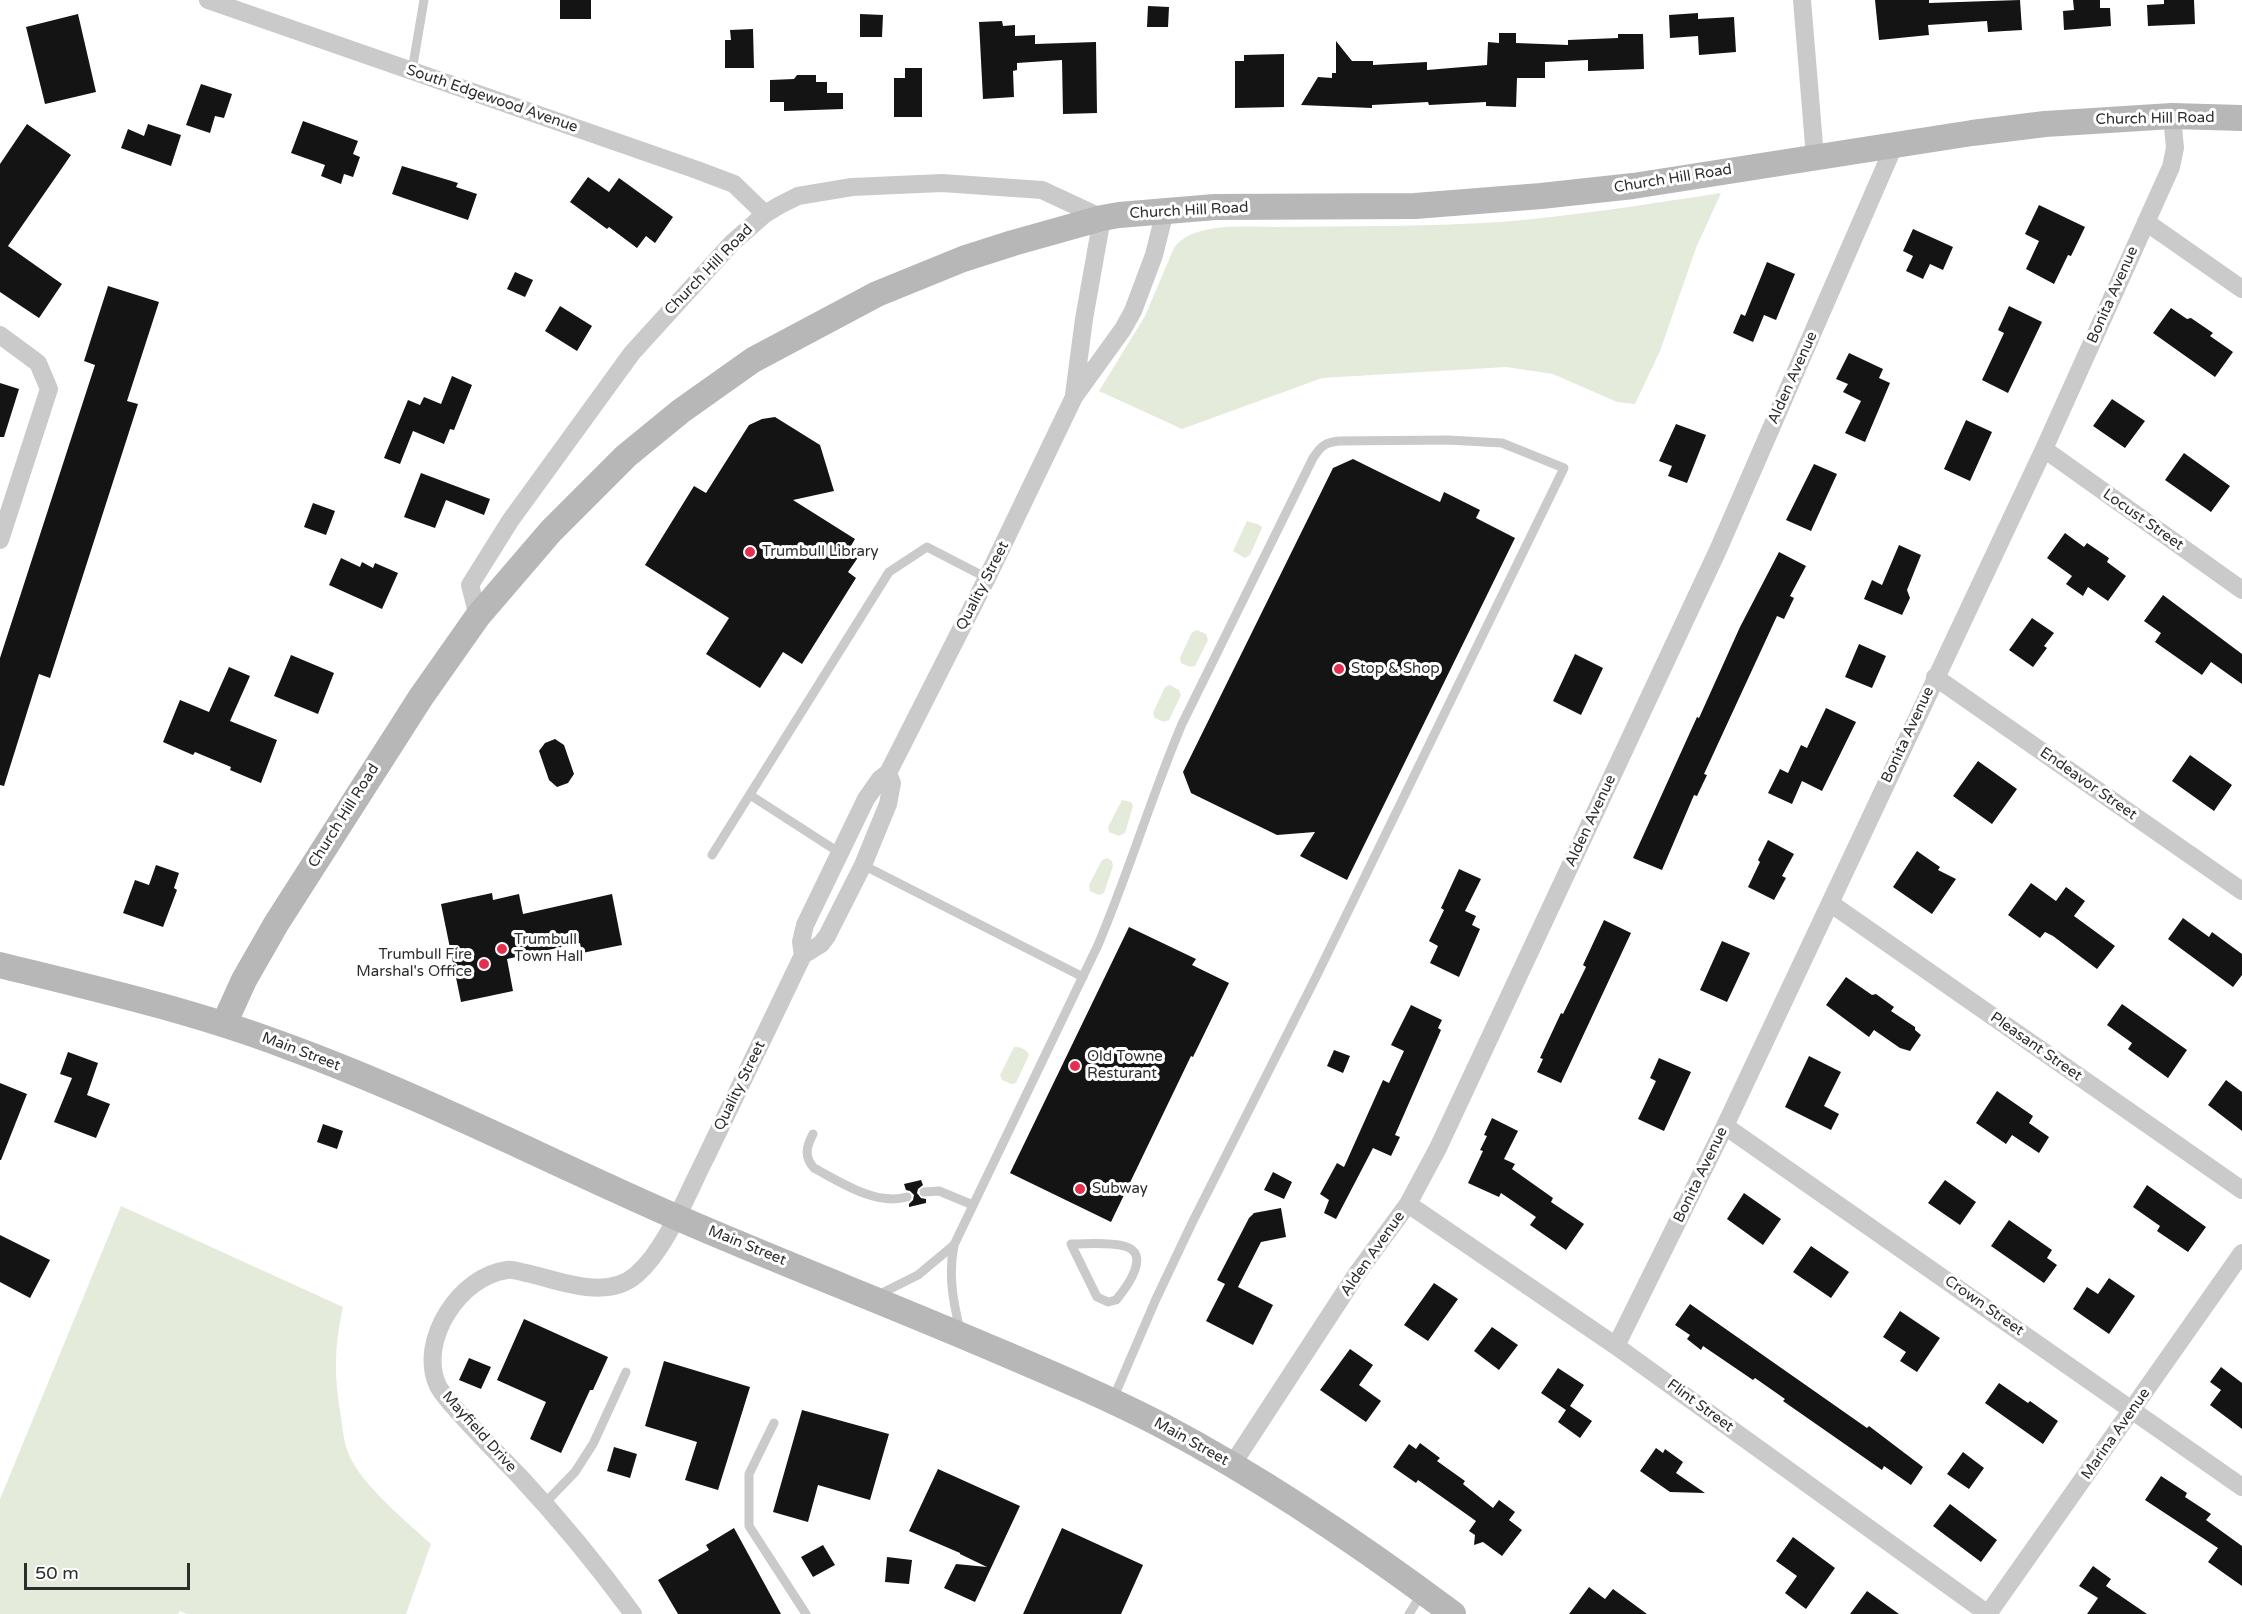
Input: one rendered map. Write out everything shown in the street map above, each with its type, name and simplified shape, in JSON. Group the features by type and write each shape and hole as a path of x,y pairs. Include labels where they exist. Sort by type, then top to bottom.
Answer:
{"main road":[{"name":"Church Hill Road","path":"224,1024 244,980 320,854 420,697 478,616 550,531 617,464 681,411 753,360 877,294 1013,243 1102,218 1215,207 1451,204 1633,186 2045,124 2172,116 2242,118"},
{"name":"Main Street","path":"0,965 177,1009 224,1024 362,1076 544,1155 676,1217 872,1297 1112,1401 1164,1426 1322,1521 1453,1614"}],"street":[{"name":"South Edgewood Avenue","path":"208,0 734,184 765,214"},
{"path":"1802,0 1815,157"},
{"name":"Bonita Avenue","path":"1616,1346 1725,1126 2044,449 2171,167 2175,148 2172,116"},
{"name":"Alden Avenue","path":"1232,1465 1358,1272 1408,1204 1453,1116 1718,550 1894,146"},
{"name":"Church Hill Road","path":"478,616 470,585 517,512 632,353 732,243 765,214 798,196 820,191 852,187 942,183 1042,189 1102,218"},
{"name":"Quality Street","path":"803,955 801,942 805,925 872,788 888,773 987,578 1074,397 1133,312 1154,255 1165,211"},
{"name":"Quality Street","path":"1074,397 1084,319 1102,218"},
{"path":"2146,222 2242,289"},
{"path":"0,335 38,363 49,389 0,540"},
{"name":"Locust Street","path":"2044,449 2242,590"},
{"name":"Endeavor Street","path":"1935,677 2242,891"},
{"name":"Quality Street","path":"676,1217 803,955 821,944 827,936 862,865 888,804 892,783 888,773"},
{"path":"840,853 862,865"},
{"name":"Pleasant Street","path":"1830,903 2242,1190"},
{"name":"Crown Street","path":"1725,1126 2242,1487"},
{"name":"Flint Street","path":"1408,1204 1616,1346 1988,1614"},
{"name":"Mayfield Drive","path":"633,1614 599,1568 544,1504 467,1422 438,1385 433,1364 433,1346 439,1326 450,1307 467,1290 488,1276 508,1270 599,1288 619,1284 635,1277 654,1256 676,1217"},
{"name":"Marina Avenue","path":"1988,1614 2242,1253"}],"lane":[{"path":"412,71 424,0"},
{"path":"962,1335 953,1300 951,1280 950,1264 954,1245 1120,895 1151,799 1182,724 1312,458 1320,447 1328,442 1448,440 1502,443 1564,468 1317,975 1192,1223 1112,1401"},
{"path":"712,855 889,572 927,547 987,578"},
{"path":"750,795 840,853"},
{"path":"862,865 1083,977"},
{"path":"813,1134 806,1153 808,1161 814,1168 868,1194 885,1198 907,1197"},
{"path":"924,1192 939,1191 973,1205"},
{"path":"1071,1244 1124,1245 1136,1253 1138,1261 1136,1269 1116,1299 1108,1302 1097,1298 1071,1244"},
{"path":"872,1297 918,1275 954,1245"},
{"path":"544,1504 575,1472 593,1444 626,1372"},
{"path":"774,1423 749,1474 749,1526 806,1614"},
{"path":"1409,1614 1423,1591"}],"green space":[{"path":"1721,193 1696,248 1660,351 1635,404 1617,402 1553,374 1506,367 1322,378 1182,429 1099,391 1145,316 1174,248 1193,234 1233,227 1414,226 1500,222 1583,213"},
{"path":"1247,521 1260,525 1262,528 1250,555 1245,558 1233,551"},
{"path":"1197,630 1206,634 1208,640 1195,666 1190,667 1181,663 1180,658 1192,632"},
{"path":"1170,685 1179,690 1181,695 1169,720 1164,722 1155,718 1153,713 1165,687"},
{"path":"1122,800 1131,802 1133,806 1125,833 1119,836 1109,832 1108,827"},
{"path":"1107,858 1112,861 1113,866 1104,893 1099,895 1090,891 1089,885 1102,860"},
{"path":"1014,1047 1023,1049 1029,1055 1016,1083 1011,1084 1002,1080 1000,1075"},
{"path":"121,1206 343,1307 338,1335 336,1375 347,1450 367,1483 431,1544 406,1614 187,1614 180,1611 178,1614 0,1614 0,1499"}],"building":[{"path":"560,0 591,0 591,19 560,19"},
{"path":"1875,0 1929,0 1929,3 2020,0 2022,30 1988,32 1987,21 1928,25 1929,35 1879,40"},
{"path":"2073,0 2100,0 2100,8 2110,8 2111,26 2064,30 2063,11 2074,10"},
{"path":"2164,0 2194,0 2195,24 2148,26 2147,5 2164,4"},
{"path":"1148,6 1169,7 1168,27 1147,27"},
{"path":"1698,13 1698,19 1734,17 1736,52 1699,55 1698,36 1670,38 1669,15"},
{"path":"78,14 96,92 45,104 26,27"},
{"path":"860,14 883,15 882,37 860,37"},
{"path":"1002,21 1003,26 1015,25 1015,36 1035,35 1035,44 1096,42 1097,113 1063,114 1062,60 1017,63 1017,70 1013,71 1014,97 983,99 979,22"},
{"path":"753,29 754,68 725,68 725,40 731,40 730,30"},
{"path":"1499,33 1516,33 1516,43 1568,45 1568,40 1618,38 1618,34 1643,34 1644,69 1588,71 1588,60 1545,62 1545,78 1517,78 1516,107 1486,106 1486,102 1429,105 1428,102 1372,105 1372,108 1301,105 1318,77 1332,78 1332,73 1336,73 1336,41 1352,61 1373,61 1373,65 1427,62 1427,70 1487,65 1488,42 1499,43"},
{"path":"1284,54 1284,107 1235,108 1235,61 1244,61 1244,55"},
{"path":"905,68 922,68 922,117 894,117 894,78 905,78"},
{"path":"797,75 816,75 816,82 827,82 827,93 843,93 843,109 784,111 784,102 770,102 770,80 794,79"},
{"path":"201,84 232,94 224,118 215,116 210,133 186,125"},
{"path":"303,121 358,141 353,154 360,157 353,177 344,174 341,184 321,176 325,165 291,153"},
{"path":"27,124 71,155 8,246 62,284 39,318 0,292 0,164"},
{"path":"148,124 181,135 171,166 121,148 128,129 144,136"},
{"path":"402,166 458,183 456,187 477,194 468,220 392,194"},
{"path":"588,177 609,192 619,178 673,217 655,243 646,236 637,248 570,202"},
{"path":"2039,205 2085,227 2054,284 2026,269 2039,241 2025,234"},
{"path":"1913,229 1953,247 1943,270 1930,264 1923,279 1906,271 1913,256 1903,251"},
{"path":"1767,262 1795,274 1776,320 1764,315 1753,342 1733,333 1741,314 1745,316"},
{"path":"515,272 533,280 525,297 507,289"},
{"path":"108,286 159,302 127,401 138,404 50,678 39,674 4,786 0,785 0,658 95,365 84,361"},
{"path":"560,306 592,326 577,351 545,331"},
{"path":"2009,306 2042,322 2008,393 1982,380 2004,333 1998,330"},
{"path":"2171,308 2213,333 2210,336 2233,352 2215,377 2153,333"},
{"path":"1849,353 1883,369 1879,378 1890,383 1865,442 1845,433 1861,401 1843,392 1848,384 1836,379"},
{"path":"452,376 472,385 454,430 450,429 444,444 413,431 400,464 384,458 408,400 420,405 424,397 441,404"},
{"path":"0,383 19,389 4,437 0,437"},
{"path":"2112,399 2145,421 2125,448 2093,426"},
{"name":"Trumbull Library","path":"775,417 820,445 834,491 793,500 855,539 849,549 859,556 848,572 856,578 802,664 783,652 760,688 706,654 729,618 645,565 694,486 706,493 749,425 762,419"},
{"path":"1966,420 1992,432 1970,481 1944,469"},
{"path":"1676,424 1706,435 1687,483 1668,476 1672,466 1659,461"},
{"path":"2184,453 2230,486 2211,512 2165,480"},
{"path":"1353,459 1440,502 1444,492 1480,510 1476,518 1515,538 1347,880 1300,856 1315,832 1277,835 1191,793 1183,772 1333,468"},
{"path":"1814,464 1837,474 1811,531 1786,520"},
{"path":"421,473 490,499 484,515 446,500 435,528 404,517"},
{"path":"313,503 335,511 326,535 304,527"},
{"path":"2065,533 2084,547 2087,543 2109,558 2107,562 2126,576 2108,601 2088,587 2083,596 2066,584 2072,576 2047,558"},
{"path":"1899,545 1921,555 1907,590 1910,598 1902,615 1864,599 1872,580 1882,585"},
{"path":"1779,552 1806,566 1790,596 1794,598 1784,619 1777,616 1704,774 1707,775 1697,796 1694,795 1662,870 1633,858 1697,717 1699,718 1740,627"},
{"path":"341,558 360,567 362,562 373,568 375,563 398,573 382,609 329,585"},
{"path":"2163,595 2242,654 2242,684 2211,662 2202,675 2155,642 2161,633 2144,621"},
{"path":"2032,618 2054,633 2044,646 2047,648 2033,667 2009,650"},
{"path":"1859,644 1886,656 1872,688 1845,677"},
{"path":"1575,654 1603,668 1581,715 1553,701"},
{"path":"291,655 334,673 318,714 274,696"},
{"path":"229,667 250,676 230,721 277,740 261,783 230,770 231,767 195,752 193,755 163,742 180,700 209,712"},
{"path":"1826,708 1856,722 1822,791 1802,781 1792,804 1768,793 1780,769 1788,773 1801,745 1807,748"},
{"path":"555,739 564,745 574,774 568,783 557,787 549,780 539,751 545,743"},
{"path":"2190,755 2232,785 2214,811 2172,781"},
{"path":"1978,761 2017,789 1992,824 1953,796"},
{"path":"1768,840 1794,854 1782,876 1786,878 1774,900 1748,887"},
{"path":"1917,851 1940,867 1938,870 1956,879 1932,914 1893,887"},
{"path":"156,865 179,873 174,888 177,890 163,927 123,913 135,880 149,885"},
{"path":"1459,869 1481,879 1465,911 1476,916 1472,925 1480,929 1459,977 1430,963 1438,946 1429,941 1444,910 1441,908"},
{"path":"2031,883 2056,901 2066,887 2085,901 2074,916 2115,946 2097,969 2053,936 2045,932 2040,938 2008,915"},
{"name":"Trumbull Town Hall","path":"492,893 493,900 519,894 523,914 612,894 622,945 582,953 580,943 507,959 513,991 461,1002 441,904"},
{"path":"2183,918 2209,937 2212,932 2242,954 2242,975 2233,987 2168,939"},
{"path":"1604,920 1631,933 1561,1083 1537,1072 1543,1059 1540,1058 1586,967 1583,965"},
{"path":"1129,927 1196,959 1192,965 1229,983 1111,1222 1010,1173"},
{"path":"1722,941 1750,953 1727,1002 1700,990"},
{"path":"1846,977 1894,1007 1891,1011 1915,1027 1921,1035 1910,1051 1900,1048 1874,1030 1869,1037 1826,1005"},
{"path":"2122,1004 2187,1050 2168,1078 2128,1049 2132,1043 2107,1025"},
{"path":"1411,1005 1442,1020 1438,1028 1441,1030 1395,1135 1400,1137 1391,1156 1373,1148 1336,1219 1324,1213 1329,1200 1320,1194 1337,1163 1344,1167 1383,1080 1389,1083 1404,1051 1391,1045"},
{"path":"1334,1050 1350,1056 1343,1073 1327,1066"},
{"path":"68,1052 98,1063 87,1095 110,1104 96,1138 54,1122 72,1078 60,1074"},
{"path":"1809,1056 1841,1072 1824,1106 1839,1114 1831,1130 1785,1107"},
{"path":"1659,1058 1691,1072 1664,1131 1638,1119 1656,1081 1650,1078"},
{"path":"2226,1080 2242,1092 2242,1131 2208,1105"},
{"path":"0,1083 27,1094 1,1160 0,1160"},
{"path":"1997,1091 2033,1116 2029,1123 2049,1137 2039,1153 2012,1135 2006,1144 1976,1123"},
{"path":"1492,1118 1518,1131 1504,1159 1515,1164 1512,1169 1553,1198 1551,1202 1584,1224 1566,1250 1530,1225 1536,1217 1501,1193 1499,1197 1468,1183 1483,1151 1480,1150 1487,1136 1484,1135"},
{"path":"323,1124 343,1131 337,1149 317,1142"},
{"path":"1273,1172 1292,1182 1284,1199 1264,1190"},
{"path":"921,1180 923,1185 917,1193 921,1198 926,1199 926,1203 909,1207 914,1195 906,1190 904,1184"},
{"path":"1945,1180 1976,1202 1960,1225 1928,1203"},
{"path":"2147,1185 2206,1227 2188,1252 2157,1231 2160,1226 2133,1207"},
{"path":"1744,1193 1781,1219 1763,1245 1727,1219"},
{"path":"1281,1208 1286,1237 1261,1242 1238,1287 1273,1305 1253,1345 1206,1321 1225,1284 1217,1280 1249,1218 1254,1213"},
{"path":"2009,1220 2052,1250 2047,1258 2057,1265 2044,1283 1991,1246"},
{"path":"0,1235 50,1260 30,1298 0,1282"},
{"path":"1811,1246 1849,1272 1831,1298 1793,1272"},
{"path":"2109,1278 2135,1296 2109,1334 2073,1309 2087,1287 2098,1294"},
{"path":"1434,1283 1458,1299 1428,1341 1404,1325"},
{"path":"1690,1304 1867,1428 1869,1426 1923,1467 1911,1485 1884,1466 1882,1470 1783,1401 1785,1399 1755,1378 1753,1380 1703,1346 1701,1350 1687,1339 1690,1335 1675,1325"},
{"path":"1900,1311 1940,1338 1917,1372 1900,1361 1906,1352 1883,1337"},
{"path":"524,1319 608,1357 561,1453 530,1439 546,1402 497,1380"},
{"path":"1492,1327 1518,1345 1499,1370 1474,1351"},
{"path":"1350,1349 1373,1365 1359,1385 1381,1401 1366,1422 1320,1390"},
{"path":"469,1358 491,1367 481,1389 459,1380"},
{"path":"664,1361 750,1387 718,1490 685,1480 697,1442 645,1426"},
{"path":"2221,1367 2242,1383 2242,1429 2210,1405 2221,1390 2210,1382"},
{"path":"1558,1368 1584,1385 1570,1406 1592,1421 1580,1438 1558,1422 1566,1410 1541,1393"},
{"path":"1999,1383 2058,1421 2043,1444 1985,1403"},
{"path":"802,1410 889,1434 870,1500 818,1485 808,1522 773,1512"},
{"path":"1420,1443 1440,1458 1437,1461 1465,1481 1463,1484 1493,1508 1499,1500 1515,1512 1509,1520 1522,1530 1502,1556 1483,1542 1474,1545 1475,1535 1469,1531 1476,1521 1418,1480 1416,1483 1393,1467 1409,1444 1416,1449"},
{"path":"614,1447 637,1454 630,1478 607,1471"},
{"path":"1656,1448 1663,1453 1665,1449 1683,1462 1676,1473 1705,1493 1670,1492 1640,1471"},
{"path":"1963,1452 1984,1468 1969,1489 1947,1474"},
{"path":"938,1469 1020,1506 975,1602 944,1588 956,1564 987,1567 909,1531"},
{"path":"2161,1476 2187,1493 2185,1497 2211,1514 2206,1520 2242,1546 2242,1586 2208,1562 2218,1548 2145,1500"},
{"path":"1950,1504 1997,1540 1981,1562 1933,1526"},
{"path":"734,1528 781,1614 678,1614 658,1580 709,1550 706,1545"},
{"path":"1062,1528 1143,1565 1121,1614 1023,1614"},
{"path":"1793,1537 1835,1568 1806,1609 1785,1593 1797,1576 1776,1561"},
{"path":"823,1545 835,1565 813,1577 801,1557"},
{"path":"887,1557 912,1560 909,1584 885,1582"},
{"path":"2093,1566 2111,1579 2106,1586 2147,1614 2087,1614 2098,1598 2079,1586"},
{"path":"1589,1587 1605,1599 1613,1589 1647,1614 1569,1614"},
{"path":"1867,1591 1899,1614 1850,1614"}],"place":[{"name":"Trumbull Library","path":"750,552"},
{"name":"Stop & Shop","path":"1339,669"},
{"name":"Trumbull Town Hall","path":"502,949"},
{"name":"Trumbull Fire Marshal's Office","path":"484,964"},
{"name":"Old Towne Resturant","path":"1075,1066"},
{"name":"Subway","path":"1080,1189"}]}
